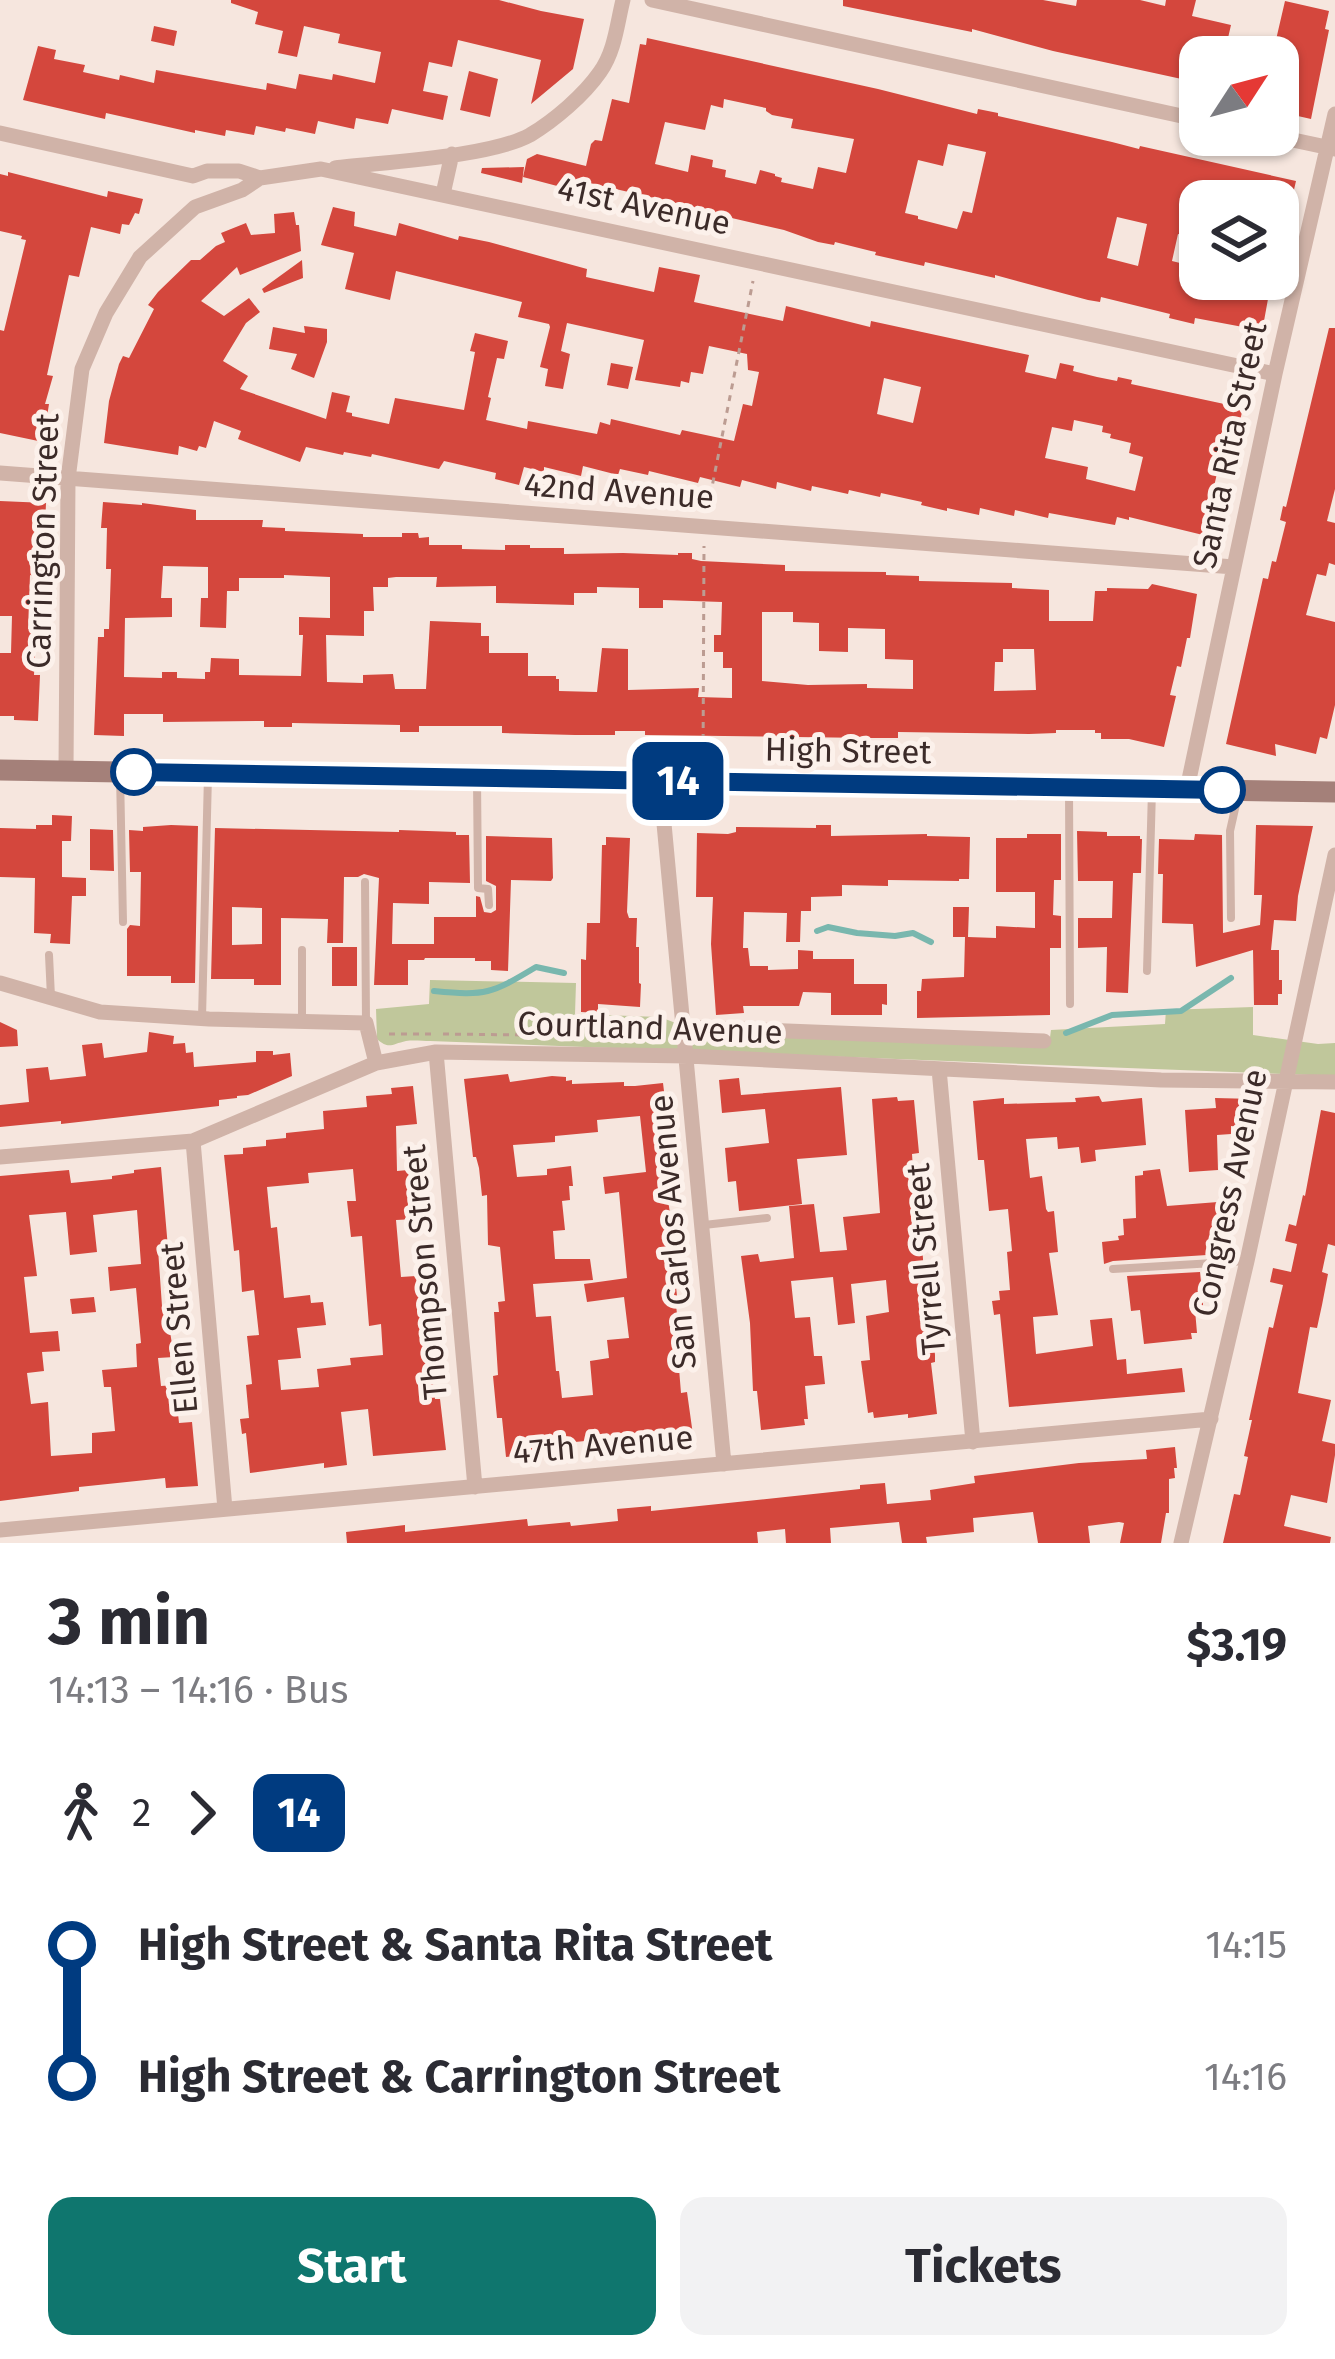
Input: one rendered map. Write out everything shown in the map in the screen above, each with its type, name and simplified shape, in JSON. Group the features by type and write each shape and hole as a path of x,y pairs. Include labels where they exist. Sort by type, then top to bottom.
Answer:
{"main road":[{"name":"High Street","path":"0,770 1335,792"}],"street":[{"path":"321,170 452,154 528,136 565,108 600,72 613,46 623,0"},
{"path":"652,0 1179,115"},
{"name":"Santa Rita Street","path":"1187,789 1335,114"},
{"name":"41st Avenue","path":"0,133 193,176 239,171 260,178 321,170 1275,374"},
{"path":"1299,141 1331,148"},
{"path":"443,194 452,154"},
{"path":"193,176 195,207"},
{"name":"Carrington Street","path":"67,771 68,479 82,369 106,313 140,257 195,207 242,190 260,178"},
{"name":"42nd Avenue","path":"0,472 1234,567"},
{"name":"San Carlos Avenue","path":"660,781 724,1464"},
{"name":"Congress Avenue","path":"1181,1543 1335,855"},
{"path":"0,982 100,1012 366,1023 376,1063"},
{"name":"Courtland Avenue","path":"685,1027 1044,1041"},
{"name":"Courtland Avenue","path":"0,1157 193,1141 376,1063 436,1052 1335,1082"},
{"name":"Thompson Street","path":"436,1052 475,1487"},
{"name":"Tyrrell Street","path":"939,1070 974,1442"},
{"name":"Ellen Street","path":"193,1141 225,1509"},
{"name":"47th Avenue","path":"0,1530 1211,1419"}],"lane":[{"path":"120,772 123,922"},
{"path":"202,1018 208,773"},
{"path":"477,778 478,887 488,889 489,905"},
{"path":"1069,787 1070,1004"},
{"path":"1147,971 1152,788"},
{"path":"1231,918 1230,831 1240,790"},
{"path":"365,882 366,1023"},
{"path":"302,950 302,1021"},
{"path":"49,955 51,998"},
{"path":"703,1225 767,1218"},
{"path":"1113,1269 1247,1261"}],"green space":[{"path":"430,980 576,983 575,1014 660,1017 707,1035 1049,1045 1051,1030 1165,1024 1166,1010 1253,1007 1253,1035 1335,1043 1335,1076 430,1041 388,1045 377,1039 376,1009 429,1004"}],"building":[{"path":"231,0 499,0 584,19 573,69 531,104 541,60 458,40 452,67 429,62 423,91 448,96 443,120 392,109 388,124 356,118 354,129 318,121 315,134 256,126 254,135 226,130 225,136 106,113 105,119 23,100 38,46 56,50 54,59 85,65 83,72 119,80 120,75 154,83 156,70 266,90 267,83 296,89 299,74 332,80 333,74 375,83 381,52 338,43 340,34 304,26 297,57 278,53 283,31 255,24 258,12"},
{"path":"843,0 1043,0 1076,6 1077,0 1140,0 1165,6 1166,0 1196,0 1192,16 1231,25 1228,36 1179,36 1179,78 972,29 843,6"},
{"path":"1285,1 1329,11 1311,119 1299,116 1299,36 1277,36"},
{"path":"154,26 177,31 174,46 151,41"},
{"path":"647,38 1292,180 1179,180 1179,234 1172,261 1179,263 1179,300 1268,300 1264,321 1259,330 1195,318 1194,324 1101,297 1100,302 1088,300 995,275 925,262 924,266 835,242 818,242 577,180 575,186 561,187 523,177 527,159 537,154 586,166 591,144 602,141 612,99 629,103 640,44 646,45","holes":["724,99 766,108 772,115 793,119 791,128 854,139 846,173 818,167 813,189 781,182 782,178 760,170 756,184 725,177 726,170 712,167 713,160 691,155 688,172 655,164 665,122 705,130 711,105 723,108","948,144 986,152 972,213 963,211 957,229 905,213 918,160 943,166","1117,217 1147,224 1138,266 1107,258"]},
{"path":"469,71 498,79 490,117 460,110"},
{"path":"524,167 522,183 481,173 482,168"},
{"path":"8,172 107,197 108,191 143,199 139,214 135,213 129,225 122,224 120,234 91,227 79,277 69,275 47,375 53,376 45,404 49,404 43,442 0,433 0,330 4,331 26,240 0,231 0,174 8,176"},
{"path":"333,207 355,212 354,226 396,236 399,223 458,240 459,236 489,242 587,269 586,277 654,292 659,267 700,275 694,302 783,321 786,306 870,327 871,321 1029,355 1025,372 1056,379 1060,363 1097,377 1117,381 1118,377 1132,380 1131,384 1243,408 1233,450 1223,447 1203,535 1129,517 1117,517 1115,525 1015,510 1014,516 980,508 979,515 881,493 880,497 849,490 848,494 812,486 811,491 777,482 776,489 742,480 740,487 649,471 648,475 620,469 618,475 583,466 581,476 524,467 519,485 495,479 496,473 444,461 439,469 372,454 343,455 306,447 300,462 238,439 241,431 214,421 206,448 199,446 197,451 179,446 178,455 104,443 119,364 123,356 129,358 154,309 148,305 158,292 191,260 200,260 225,242 221,233 246,223 251,235 275,233 274,214 294,212 301,251 240,275 237,267 201,301 224,316 249,298 260,312 246,323 223,361 248,376 240,389 326,419 332,392 350,396 346,412 352,416 389,424 395,398 464,410 475,333 508,341 504,359 497,358 486,420 527,429 528,421 597,434 600,422 610,425 611,419 680,435 682,430 734,441 743,404 752,406 759,372 748,370 747,354 709,346 703,374 691,372 689,383 681,381 680,387 635,380 644,340 567,323 561,351 570,354 563,389 545,386 548,369 540,367 550,327 518,317 522,302 396,271 390,300 345,289 354,253 321,245","holes":["884,378 921,387 913,423 877,414","1074,420 1103,426 1102,432 1111,434 1110,438 1131,443 1129,453 1143,457 1135,491 1086,479 1088,467 1045,458 1052,427 1072,431"]},
{"path":"302,260 303,278 264,293 262,289"},
{"path":"304,326 327,329 314,378 291,369 297,354 269,349 273,327 305,333"},
{"path":"1329,328 1335,328 1335,489 1327,521 1335,523 1335,565 1329,563 1326,576 1317,574 1306,615 1335,622 1335,705 1327,739 1320,737 1316,754 1275,744 1276,756 1226,744 1263,578 1268,579 1272,561 1276,562 1286,522 1280,520 1283,506"},
{"path":"611,363 633,367 628,389 607,385"},
{"path":"0,501 46,503 45,527 39,526 39,562 34,562 34,576 30,575 28,629 36,630 38,721 0,716 0,653 11,653 12,616 0,616"},
{"path":"103,502 142,503 196,510 196,520 263,520 262,527 285,531 363,537 418,533 419,538 429,537 429,545 462,545 462,549 530,545 564,548 564,554 692,553 692,559 701,561 785,565 785,571 886,572 919,576 919,581 1012,583 1012,588 1049,590 1049,621 1093,621 1095,591 1107,588 1148,589 1152,584 1197,594 1190,638 1170,695 1176,696 1164,747 1101,739 1095,730 898,732 898,738 645,735 645,731 502,733 502,726 419,726 419,732 400,732 400,725 264,727 264,721 163,722 163,714 124,714 124,736 94,735 98,637 109,629 111,569 106,569 107,528 101,528","holes":["163,566 208,567 208,598 201,598 200,627 226,628 227,591 239,591 239,578 330,577 330,618 299,617 301,676 239,675 239,659 211,658 205,679 177,678 177,672 162,672 162,678 124,677 125,618 172,617 172,598 161,598","437,577 436,587 496,586 496,603 574,605 574,593 597,593 597,587 639,588 639,608 663,608 663,600 722,602 721,635 714,635 714,652 723,652 723,668 732,668 732,698 698,697 699,688 628,690 628,649 602,648 597,692 559,691 556,676 528,676 528,653 489,653 489,636 481,636 481,623 430,621 426,689 395,689 393,674 363,675 363,683 327,682 326,635 364,636 364,611 374,611 373,587 388,587 388,578","762,612 793,612 793,622 819,623 819,651 848,652 848,628 885,629 885,659 913,660 913,689 762,681","1003,649 1034,649 1036,690 994,691 995,662 1003,662"]},
{"path":"52,815 72,816 71,841 62,841 62,877 86,878 86,896 72,896 70,944 50,943 51,934 34,933 35,878 0,877 0,828 52,825"},
{"path":"831,825 831,836 970,837 969,879 842,885 842,896 811,897 811,911 801,911 800,942 786,942 787,913 744,912 743,948 748,948 750,966 798,969 798,950 813,951 813,959 854,959 854,984 887,984 882,1015 831,1015 831,993 803,992 799,1006 743,1006 744,1013 716,1015 713,897 696,897 697,833"},
{"path":"1256,825 1313,826 1296,921 1274,920 1271,950 1279,950 1282,980 1278,1005 1254,1005 1253,950 1196,967 1193,924 1162,923 1159,839 1194,840 1195,834 1222,835 1223,933 1260,925 1262,895 1254,895"},
{"path":"198,826 195,983 171,983 171,976 127,976 127,929 140,926 141,872 130,872 129,830"},
{"path":"215,828 469,835 470,883 429,882 429,904 393,903 392,944 434,944 434,917 476,917 476,896 484,912 496,910 496,886 486,881 486,836 552,838 551,881 511,880 508,971 491,970 491,961 475,958 425,958 408,960 408,985 374,985 379,878 364,874 344,877 343,943 327,943 328,919 281,918 281,985 254,985 254,979 211,979","holes":["232,907 262,908 262,944 232,945"]},
{"path":"90,829 113,830 114,871 90,870"},
{"path":"1077,831 1142,839 1141,873 1133,873 1128,993 1106,992 1107,947 1078,948 1078,918 1112,918 1113,881 1078,881"},
{"path":"1027,834 1061,834 1061,880 1054,880 1053,915 1061,916 1061,948 1050,948 1050,1015 917,1018 922,979 964,977 965,937 953,937 953,907 969,907 968,937 996,938 996,926 1035,928 1035,892 996,892 996,838 1027,838"},
{"path":"606,837 630,838 627,912 629,918 637,918 640,1007 598,1004 598,1013 581,1012 581,959 586,960 587,923 600,923"},
{"path":"332,947 357,947 357,986 332,986"},
{"path":"0,1022 17,1030 18,1046 0,1047"},
{"path":"149,1032 174,1036 173,1044 185,1043 186,1053 193,1052 194,1067 256,1062 256,1051 290,1053 292,1076 248,1095 219,1100 219,1106 0,1127 0,1105 29,1102 26,1069 48,1067 50,1080 86,1076 82,1045 102,1043 104,1058 147,1052"},
{"path":"508,1074 510,1082 552,1076 566,1077 572,1084 663,1083 671,1149 660,1150 673,1232 681,1393 687,1392 693,1435 534,1446 535,1454 506,1457 493,1376 498,1375 494,1312 499,1312 498,1302 505,1301 500,1247 488,1245 487,1195 482,1196 473,1157 464,1079","holes":["640,1116 646,1172 603,1177 605,1194 619,1192 627,1278 584,1284 587,1302 624,1297 629,1338 607,1340 609,1358 590,1361 593,1395 562,1398 551,1316 536,1317 533,1284 593,1280 590,1259 555,1259 553,1231 565,1230 562,1201 570,1200 571,1166 547,1169 547,1175 517,1177 513,1145 555,1142 555,1136 598,1132 597,1120"]},
{"path":"739,1078 741,1095 841,1087 847,1155 797,1159 802,1204 739,1211 736,1181 728,1182 725,1148 769,1143 765,1109 722,1113 719,1080"},
{"path":"413,1086 417,1124 396,1126 397,1171 419,1169 421,1192 413,1193 416,1219 396,1220 401,1277 416,1276 418,1297 422,1297 446,1450 373,1456 368,1409 341,1412 347,1465 324,1468 324,1463 250,1473 240,1419 249,1418 246,1385 252,1384 247,1336 259,1335 254,1290 242,1292 239,1250 234,1251 224,1155 266,1146 266,1140 286,1138 286,1133 324,1129 323,1111 367,1107 366,1096 392,1094 391,1088","holes":["353,1169 356,1201 347,1201 351,1237 362,1236 369,1326 381,1324 383,1355 350,1358 351,1365 317,1369 319,1387 281,1390 278,1360 301,1358 297,1328 326,1325 323,1302 311,1303 310,1295 284,1298 277,1227 271,1228 267,1187 309,1183 308,1173"]},
{"path":"1099,1096 1102,1102 1142,1098 1146,1145 1095,1150 1096,1161 1081,1163 1079,1147 1058,1149 1057,1137 1026,1139 1030,1178 1042,1176 1046,1209 1054,1211 1058,1252 1049,1253 1058,1315 1033,1317 1036,1354 1093,1346 1090,1320 1112,1318 1117,1360 1126,1359 1127,1374 1182,1368 1185,1392 1009,1407 1000,1314 994,1315 992,1301 1000,1300 999,1291 1010,1290 1008,1209 989,1211 973,1101 1076,1102 1075,1098"},
{"path":"897,1097 898,1101 914,1100 919,1153 912,1154 915,1200 926,1304 930,1303 937,1414 874,1418 873,1412 868,1413 861,1361 870,1360 866,1316 889,1312 886,1280 851,1284 855,1323 838,1325 833,1277 791,1281 795,1318 810,1317 814,1356 822,1356 825,1384 805,1386 805,1425 761,1430 741,1256 758,1254 760,1262 794,1258 789,1206 814,1204 820,1252 847,1250 843,1217 880,1213 872,1099"},
{"path":"1215,1098 1255,1099 1251,1128 1231,1126 1231,1134 1217,1135 1218,1170 1189,1172 1185,1110 1216,1108"},
{"path":"1321,1110 1335,1113 1335,1246 1328,1244 1322,1305 1317,1328 1310,1327 1298,1393 1331,1400 1322,1441 1335,1444 1335,1455 1327,1503 1291,1495 1284,1526 1331,1537 1330,1543 1223,1543 1234,1494 1240,1495 1249,1420 1283,1285 1270,1282 1273,1268 1291,1272 1297,1244 1285,1241 1289,1224 1296,1226 1305,1196"},
{"path":"161,1167 168,1248 158,1249 162,1306 166,1306 174,1357 158,1358 161,1386 175,1385 179,1423 192,1422 198,1486 166,1488 165,1478 0,1501 0,1176 69,1170 71,1183 112,1179","holes":["137,1210 141,1264 108,1267 110,1291 136,1288 141,1343 136,1344 137,1367 102,1370 104,1387 111,1387 115,1431 92,1433 92,1453 51,1456 48,1402 31,1404 27,1373 44,1371 42,1352 60,1351 58,1331 30,1333 24,1277 37,1276 29,1215 66,1212 70,1255 97,1252 93,1215"]},
{"path":"1160,1169 1167,1206 1218,1202 1220,1225 1213,1225 1215,1252 1104,1264 1102,1242 1119,1240 1124,1235 1123,1219 1136,1218 1135,1176"},
{"path":"1200,1272 1203,1309 1195,1310 1197,1333 1191,1333 1192,1339 1144,1344 1140,1310 1131,1311 1127,1276"},
{"path":"94,1297 96,1312 72,1314 70,1299"},
{"path":"1175,1447 1177,1468 1175,1478 1169,1479 1169,1513 1161,1543 1120,1543 1124,1523 1119,1522 1088,1526 1090,1543 1038,1543 1033,1512 973,1518 974,1532 926,1537 927,1543 902,1543 899,1522 830,1528 831,1543 786,1543 785,1529 757,1532 758,1543 347,1543 346,1532 405,1525 405,1532 527,1519 528,1526 570,1522 571,1526 618,1521 617,1509 651,1506 651,1511 885,1483 887,1504 931,1500 930,1490 975,1483 974,1476 1147,1459 1146,1450"}],"waterway":[{"path":"817,931 828,927 895,936 913,933 931,942"},
{"path":"434,991 488,991 536,967 564,973"},
{"path":"1066,1033 1112,1015 1181,1011 1231,978"}],"bus line":[{"name":"14","path":"134,772 1222,790"}]}
